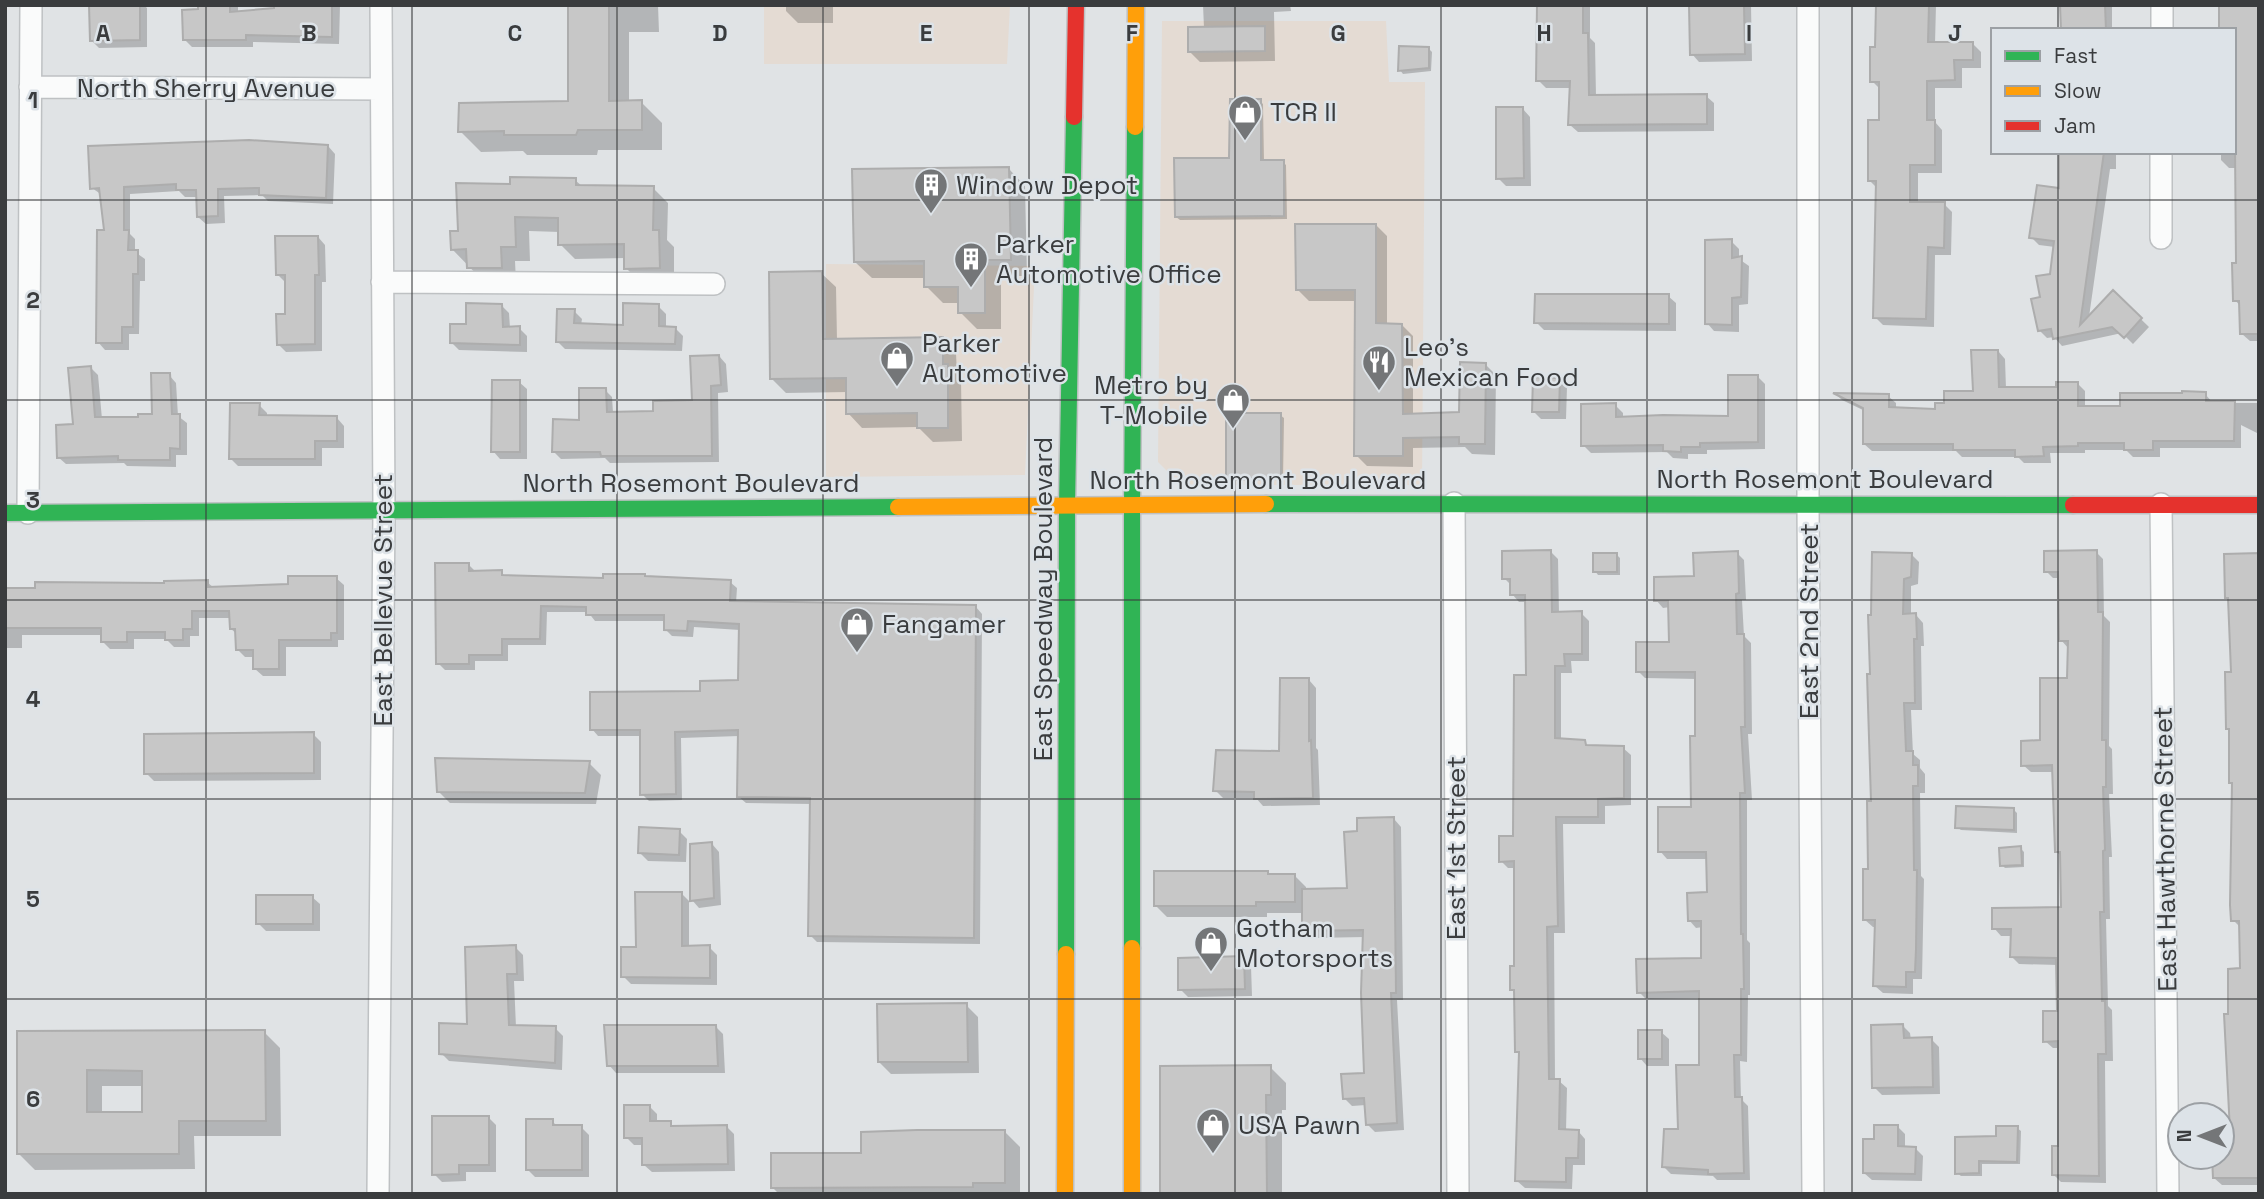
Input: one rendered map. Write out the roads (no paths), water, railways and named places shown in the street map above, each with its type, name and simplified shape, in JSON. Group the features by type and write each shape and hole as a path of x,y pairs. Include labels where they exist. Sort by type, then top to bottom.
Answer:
{"main road":[{"name":"East Speedway Boulevard","path":"1065,1194 1067,506 1076,5"},
{"path":"1132,1194 1132,506 1136,5"},
{"name":"North Rosemont Boulevard","path":"5,513 1321,503 2259,505"}],"street":[{"path":"28,513 31,5"},
{"name":"East Bellevue Street","path":"378,1194 384,509 381,5"},
{"name":"East 2nd Street","path":"1808,5 1813,1194"},
{"path":"2162,5 2162,28"},
{"name":"North Sherry Avenue","path":"30,87 381,89"},
{"path":"2161,154 2161,238"},
{"path":"382,282 714,284"},
{"name":"East 1st Street","path":"1454,503 1458,1194"},
{"name":"East Hawthorne Street","path":"2161,505 2168,1194"}],"place":[{"name":"TCR II","path":"1245,142"},
{"name":"Window Depot","path":"931,215"},
{"name":"Parker Automotive Office","path":"971,289"},
{"name":"Parker Automotive","path":"897,388"},
{"name":"Leo's Mexican Food","path":"1379,392"},
{"name":"Metro by T-Mobile","path":"1233,430"},
{"name":"Fangamer","path":"857,654"},
{"name":"Gotham Motorsports","path":"1211,973"},
{"name":"USA Pawn","path":"1213,1155"}]}
